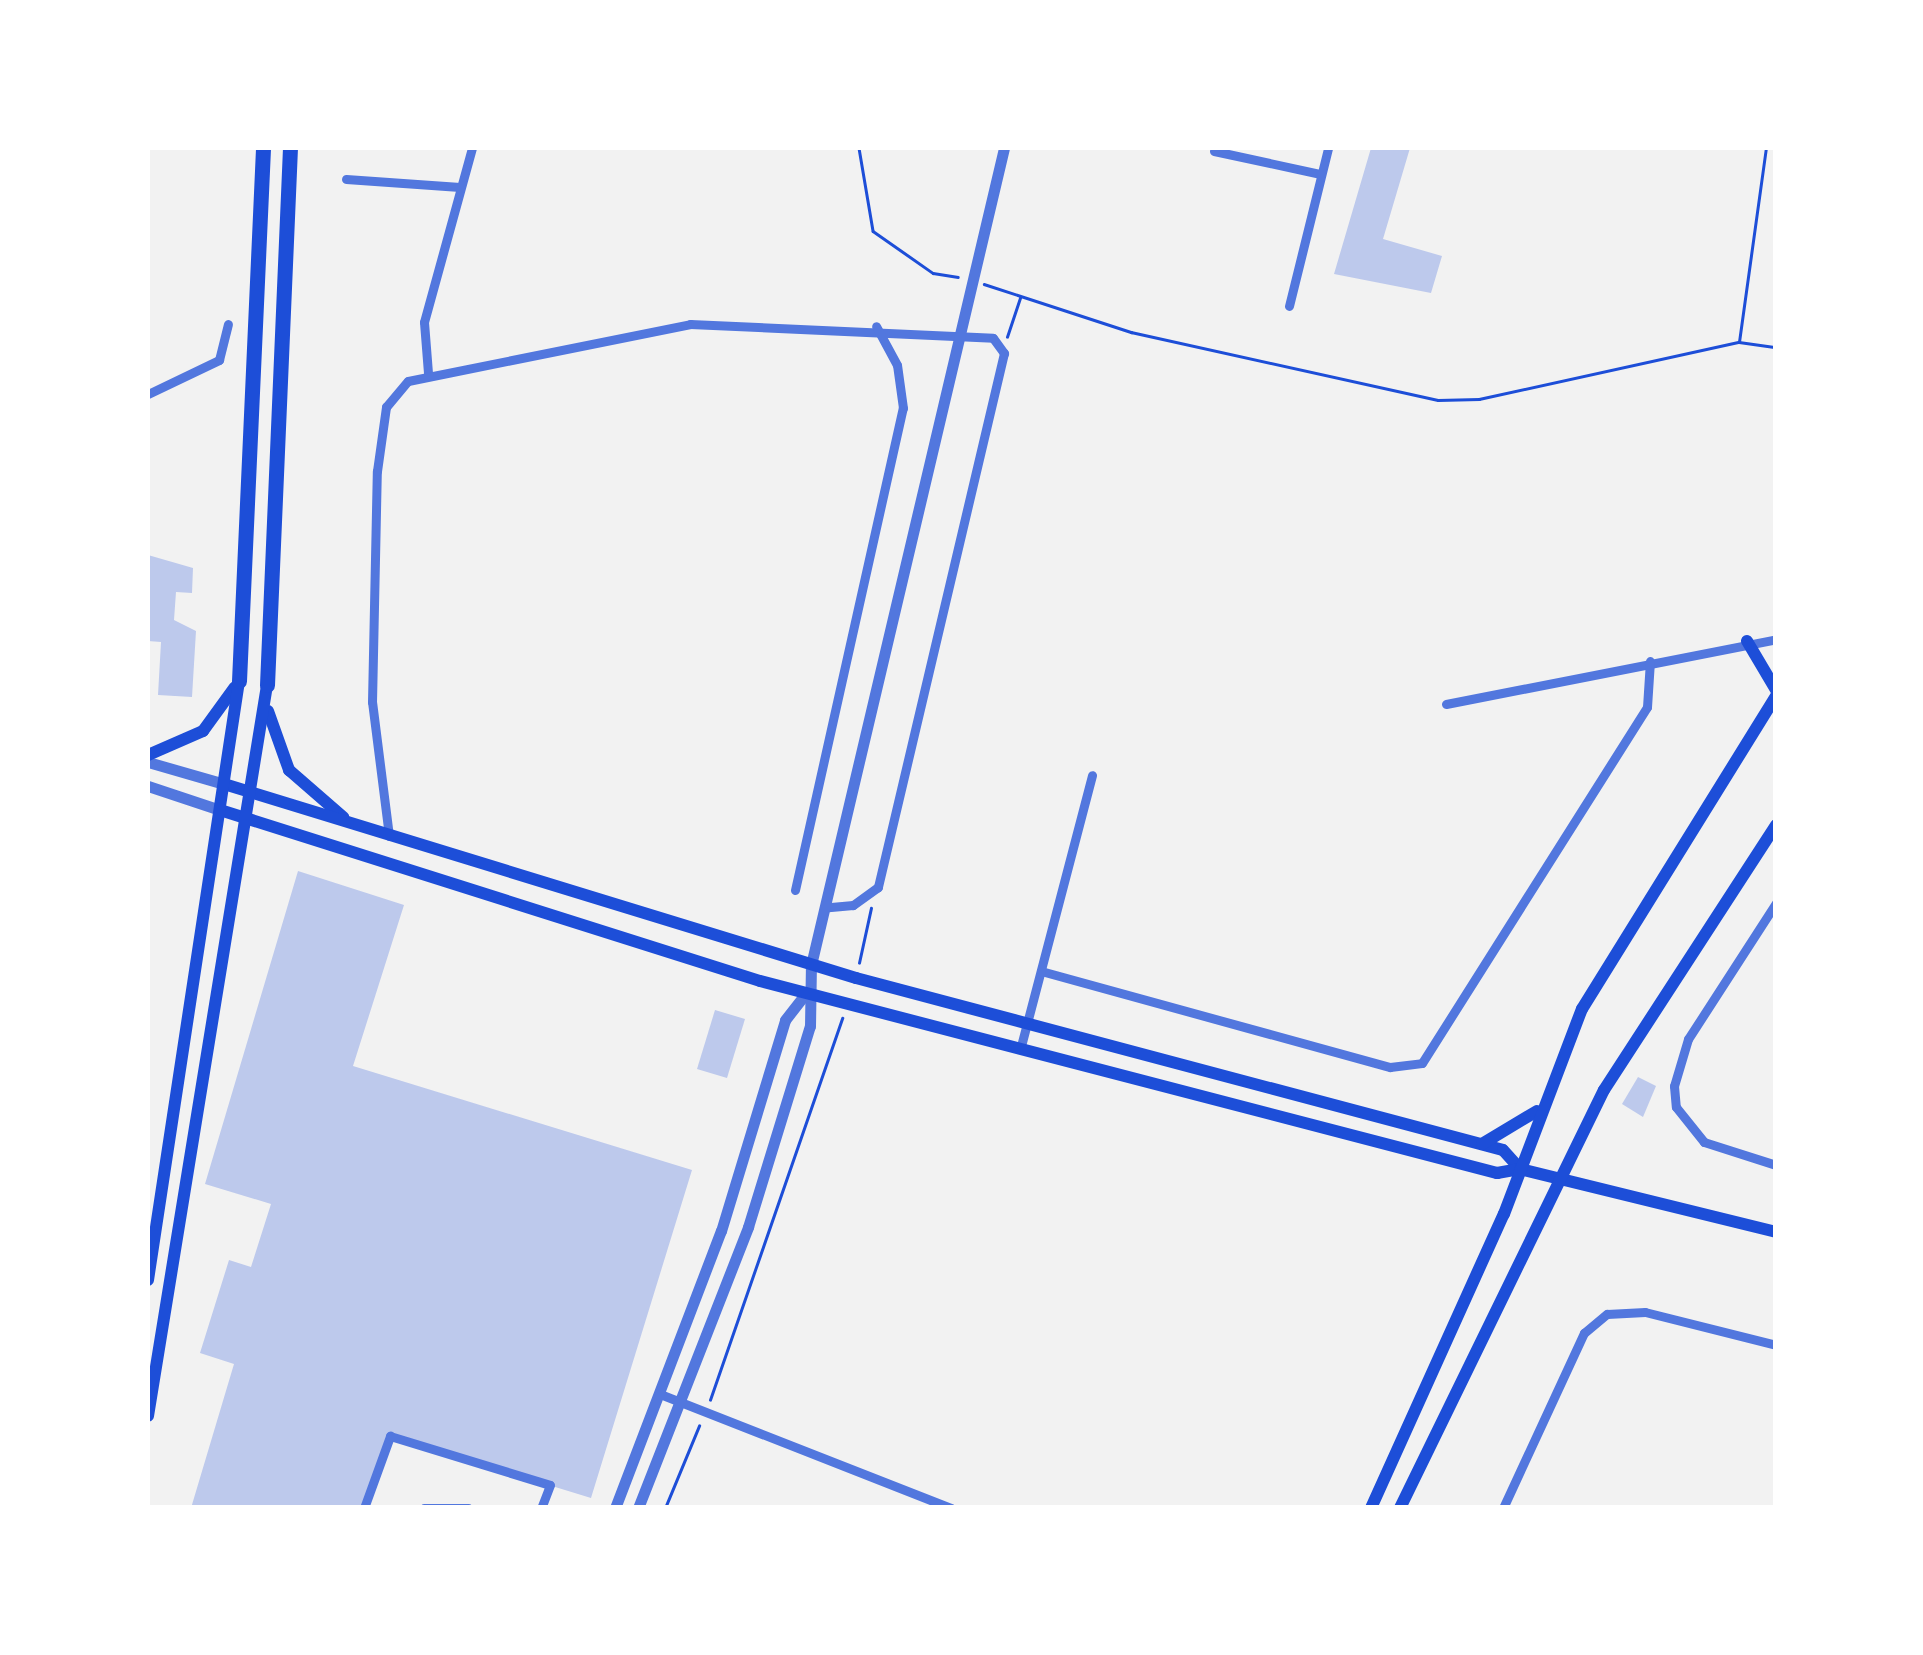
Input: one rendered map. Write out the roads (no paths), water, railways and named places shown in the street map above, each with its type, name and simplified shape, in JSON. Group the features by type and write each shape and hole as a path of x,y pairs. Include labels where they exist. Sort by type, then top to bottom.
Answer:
{"highway":[{"path":"239,681 263,148"},
{"path":"266,693 290,148"}],"main road":[{"path":"1371,1508 1520,1169 1538,1110 1604,970 1776,693 1747,641"},
{"path":"148,759 203,731 239,681"},
{"path":"148,1280 239,681"},
{"path":"148,1416 250,820 266,693"},
{"path":"266,693 289,770 353,824"},
{"path":"224,784 811,965 1482,1144 1520,1169 1558,1180 1776,1232"},
{"path":"220,810 806,993 1486,1170 1520,1169"},
{"path":"1400,1508 1604,1090 1776,824"},
{"path":"1482,1144 1538,1110"}],"street":[{"path":"428,373 424,322 472,148"},
{"path":"638,1508 683,1404 810,1026 806,993 811,965 828,906 956,332 1004,148"},
{"path":"1289,306 1328,148"},
{"path":"1214,151 1320,174"},
{"path":"346,178 460,187"},
{"path":"148,394 219,360 228,324"},
{"path":"389,836 372,702 377,471 386,407 428,373 690,324 876,326 956,332 1003,343 872,894 828,906"},
{"path":"795,890 903,408 897,365 876,326"},
{"path":"1446,704 1747,641 1776,639"},
{"path":"1040,971 1390,1067 1422,1063 1647,707 1650,662"},
{"path":"148,759 224,784"},
{"path":"1021,1046 1092,775"},
{"path":"148,786 220,810"},
{"path":"1776,904 1688,1040 1674,1086 1676,1107 1704,1142 1776,1166"},
{"path":"615,1508 660,1394 785,1020 806,993"},
{"path":"1503,1508 1584,1333 1607,1314 1644,1312 1776,1345"},
{"path":"660,1394 952,1508"},
{"path":"364,1508 390,1436 550,1485 541,1508"},
{"path":"424,1508 468,1508"}]}
